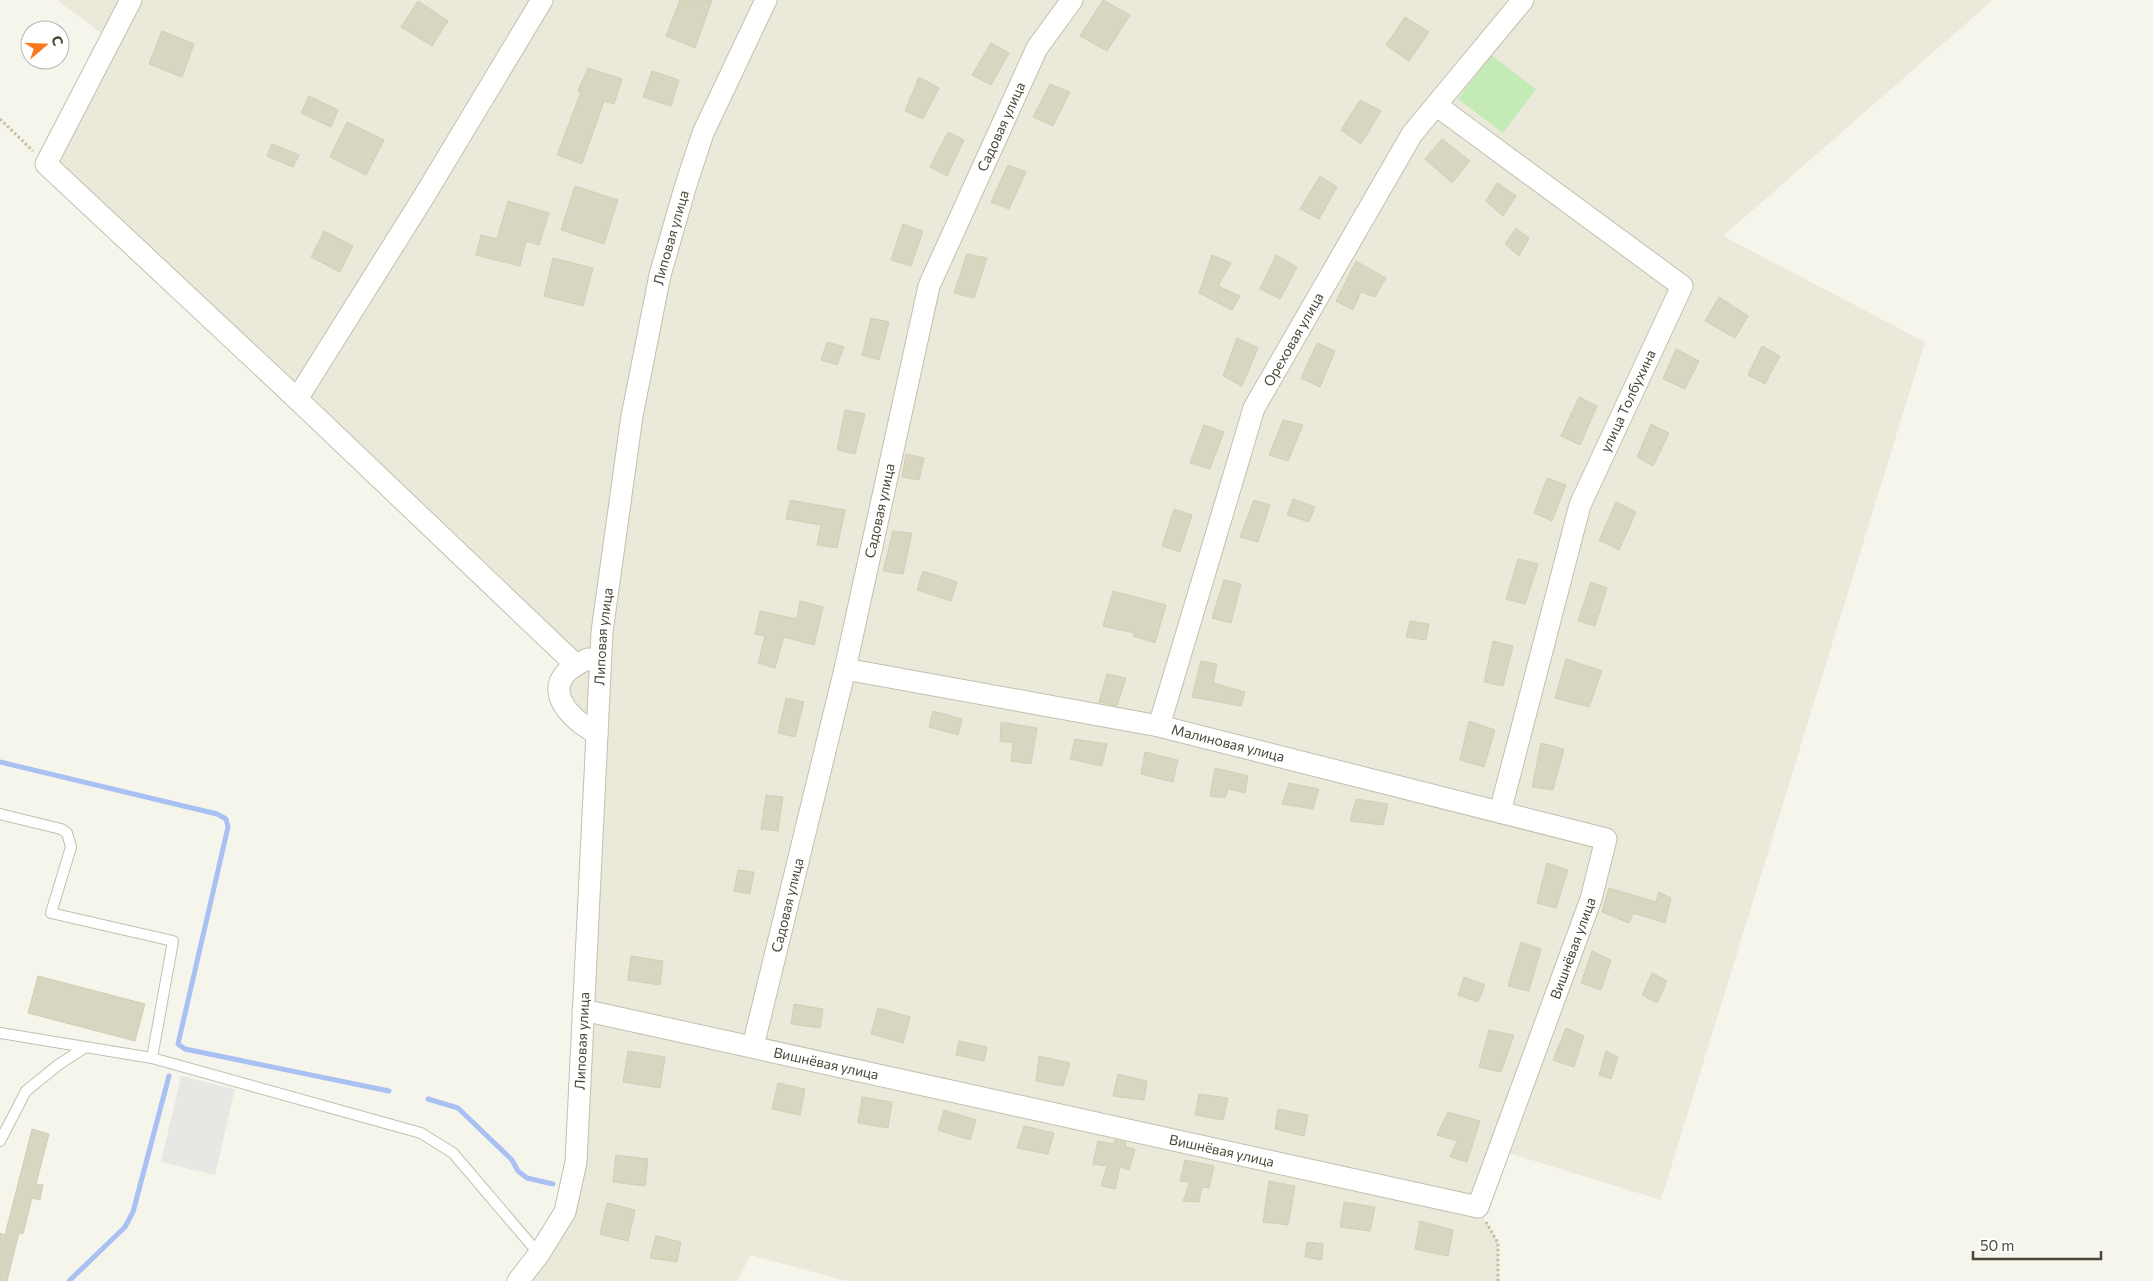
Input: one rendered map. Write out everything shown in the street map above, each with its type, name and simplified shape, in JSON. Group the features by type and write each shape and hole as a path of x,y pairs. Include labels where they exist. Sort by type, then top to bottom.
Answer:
{"street":[{"path":"131,0 46,164 297,399 576,665"},
{"path":"297,399 423,198 542,0"},
{"name":"Липовая улица","path":"518,1281 539,1254 565,1212 576,1162 601,658 614,534 630,426 660,275 703,133 766,0"},
{"name":"Садовая улица","path":"753,1046 845,669 929,286 1037,48 1072,0"},
{"name":"Ореховая улица","path":"1159,726 1254,408 1412,134 1514,3"},
{"name":"улица Толбухина","path":"1436,105 1682,286 1580,505 1500,812"},
{"path":"597,734 568,713 559,695 560,684 566,671 591,657 601,658"},
{"name":"Малиновая улица","path":"845,669 1159,726 1606,839"},
{"name":"Вишнёвая улица","path":"583,1010 753,1046 1478,1208 1592,899 1606,839"}],"lane":[{"path":"0,814 61,829 67,833 70,847 51,913 173,941 152,1058"},
{"path":"0,1032 84,1048 152,1058 421,1133 453,1153 539,1254"},
{"path":"1,1135 26,1091 58,1065 84,1048"}],"path":[{"path":"0,120 46,164"},
{"path":"1478,1208 1498,1243 1498,1281"}],"shaded area":[{"path":"57,0 1993,0 1723,236 1925,342 1661,1200 1499,1150 1478,1207 1498,1243 1498,1281 847,1281 750,1255 738,1281 518,1281 565,1212 597,734 563,704 575,665 46,164 110,40"},
{"path":"181,1076 235,1089 215,1175 161,1162"}],"green space":[{"path":"1491,55 1536,89 1503,133 1458,99"}],"building":[{"path":"680,0 712,0 695,48 666,36"},
{"path":"1103,0 1130,15 1107,51 1080,36"},
{"path":"418,1 448,21 432,46 401,27"},
{"path":"1405,17 1429,32 1409,61 1386,45"},
{"path":"162,31 194,44 182,77 149,64"},
{"path":"991,43 1009,53 991,85 972,75"},
{"path":"588,68 622,79 614,104 604,101 582,164 557,155 581,92 578,91"},
{"path":"652,71 679,80 671,106 643,97"},
{"path":"919,77 939,88 923,119 905,111"},
{"path":"1050,84 1070,92 1053,126 1033,117"},
{"path":"309,96 338,110 331,127 301,113"},
{"path":"1360,100 1381,111 1361,144 1341,130"},
{"path":"347,122 384,140 366,175 330,157"},
{"path":"948,132 964,140 947,176 930,167"},
{"path":"1442,139 1470,161 1452,183 1425,159"},
{"path":"272,144 299,155 293,167 267,156"},
{"path":"1008,165 1026,172 1009,209 991,202"},
{"path":"1320,176 1337,187 1319,219 1300,209"},
{"path":"1497,183 1516,196 1503,216 1486,201"},
{"path":"575,186 618,200 604,244 561,230"},
{"path":"508,201 549,213 539,245 526,241 520,266 476,255 481,235 497,239"},
{"path":"903,224 923,231 911,266 891,260"},
{"path":"1516,228 1529,238 1519,256 1505,244"},
{"path":"324,231 353,246 340,272 311,257"},
{"path":"967,254 987,258 974,298 954,293"},
{"path":"1212,255 1231,263 1218,286 1240,296 1232,310 1199,293"},
{"path":"1276,255 1297,267 1280,299 1260,289"},
{"path":"553,258 593,268 583,306 544,296"},
{"path":"1356,261 1386,278 1375,297 1361,292 1353,310 1336,301"},
{"path":"1719,297 1748,316 1735,338 1705,321"},
{"path":"871,318 889,322 879,360 862,355"},
{"path":"1237,338 1258,348 1242,386 1223,376"},
{"path":"827,342 844,347 837,365 821,360"},
{"path":"1317,343 1335,351 1320,387 1301,378"},
{"path":"1762,346 1780,356 1765,384 1748,375"},
{"path":"1676,349 1699,361 1685,389 1663,379"},
{"path":"1579,397 1597,406 1580,445 1561,436"},
{"path":"845,410 865,414 855,454 837,450"},
{"path":"1283,420 1303,425 1288,461 1269,455"},
{"path":"1651,424 1669,433 1653,466 1637,457"},
{"path":"1204,425 1224,432 1210,469 1190,463"},
{"path":"906,454 924,458 919,480 902,477"},
{"path":"1547,478 1566,485 1552,521 1534,513"},
{"path":"1293,499 1315,507 1309,522 1287,515"},
{"path":"790,500 845,510 837,548 817,545 821,525 786,519"},
{"path":"1254,500 1270,505 1258,542 1240,537"},
{"path":"1616,502 1636,512 1619,550 1599,540"},
{"path":"1174,509 1192,515 1180,552 1162,546"},
{"path":"893,531 912,533 903,574 883,571"},
{"path":"1518,559 1538,564 1525,604 1506,599"},
{"path":"923,571 957,582 951,601 917,590"},
{"path":"1224,580 1241,584 1231,623 1212,618"},
{"path":"1591,582 1607,588 1595,626 1578,621"},
{"path":"1113,591 1166,605 1155,643 1133,636 1134,633 1103,626"},
{"path":"800,601 823,607 814,645 784,637 775,668 758,663 765,636 755,634 760,611 797,619"},
{"path":"1410,621 1429,624 1426,640 1406,637"},
{"path":"1493,641 1513,646 1503,686 1484,682"},
{"path":"1566,659 1602,671 1589,707 1555,698"},
{"path":"1201,661 1217,664 1213,683 1245,692 1241,706 1192,697"},
{"path":"1107,674 1126,678 1117,706 1099,702"},
{"path":"786,698 804,702 795,737 778,733"},
{"path":"933,711 962,719 958,735 929,727"},
{"path":"1469,721 1495,730 1484,767 1460,760"},
{"path":"1001,722 1037,728 1031,764 1011,761 1013,743 1000,741"},
{"path":"1075,739 1107,744 1102,766 1070,759"},
{"path":"1541,743 1564,749 1553,790 1532,787"},
{"path":"1145,752 1178,760 1173,782 1141,774"},
{"path":"1215,768 1248,776 1245,793 1228,789 1225,798 1210,796"},
{"path":"1289,783 1319,789 1313,809 1282,804"},
{"path":"766,795 783,797 778,831 761,829"},
{"path":"1356,799 1388,804 1383,825 1350,821"},
{"path":"1547,863 1568,870 1556,908 1537,903"},
{"path":"738,870 754,872 750,894 734,891"},
{"path":"1609,888 1656,902 1659,892 1671,898 1665,923 1633,913 1629,923 1602,912"},
{"path":"1521,942 1541,949 1529,991 1508,986"},
{"path":"1592,951 1611,960 1601,990 1581,983"},
{"path":"631,956 663,961 660,985 628,980"},
{"path":"1652,973 1667,981 1657,1003 1642,995"},
{"path":"38,976 145,1004 135,1041 28,1013"},
{"path":"1464,977 1485,985 1478,1002 1458,995"},
{"path":"794,1004 823,1009 820,1028 791,1024"},
{"path":"878,1008 910,1017 903,1043 871,1034"},
{"path":"1566,1028 1584,1036 1574,1067 1553,1060"},
{"path":"1489,1030 1514,1035 1501,1072 1479,1067"},
{"path":"959,1041 987,1047 984,1061 956,1055"},
{"path":"628,1051 665,1057 660,1088 623,1082"},
{"path":"1606,1051 1618,1057 1611,1079 1599,1075"},
{"path":"1039,1056 1070,1063 1063,1086 1036,1081"},
{"path":"1118,1074 1147,1081 1144,1100 1113,1096"},
{"path":"778,1083 805,1089 800,1115 772,1109"},
{"path":"1199,1094 1228,1098 1223,1120 1195,1115"},
{"path":"862,1097 892,1102 888,1128 858,1123"},
{"path":"1278,1109 1308,1115 1304,1136 1275,1129"},
{"path":"944,1110 976,1120 970,1140 938,1130"},
{"path":"1448,1112 1480,1121 1467,1162 1450,1157 1457,1141 1437,1135"},
{"path":"1024,1126 1054,1133 1048,1154 1017,1148"},
{"path":"32,1129 49,1134 36,1184 43,1185 40,1200 32,1198 23,1234 19,1233 7,1281 0,1281 0,1233 5,1235"},
{"path":"1115,1140 1126,1142 1125,1147 1135,1149 1129,1170 1120,1167 1115,1189 1101,1186 1107,1166 1093,1164 1098,1141 1113,1144"},
{"path":"616,1155 648,1159 645,1186 613,1182"},
{"path":"1185,1160 1214,1166 1209,1188 1202,1187 1199,1202 1183,1201 1190,1182 1180,1181"},
{"path":"1269,1181 1295,1186 1288,1225 1263,1222"},
{"path":"1344,1202 1375,1207 1370,1231 1340,1227"},
{"path":"607,1203 635,1210 628,1241 600,1234"},
{"path":"1420,1221 1453,1230 1448,1256 1415,1249"},
{"path":"656,1236 681,1242 677,1262 650,1258"},
{"path":"1307,1242 1323,1244 1322,1260 1305,1257"}],"waterway":[{"path":"0,762 217,814 226,819 228,827 178,1044 185,1049 389,1091"},
{"path":"69,1281 125,1227 133,1212 169,1076"},
{"path":"428,1099 458,1108 512,1160 518,1171 527,1178 553,1184"}]}
